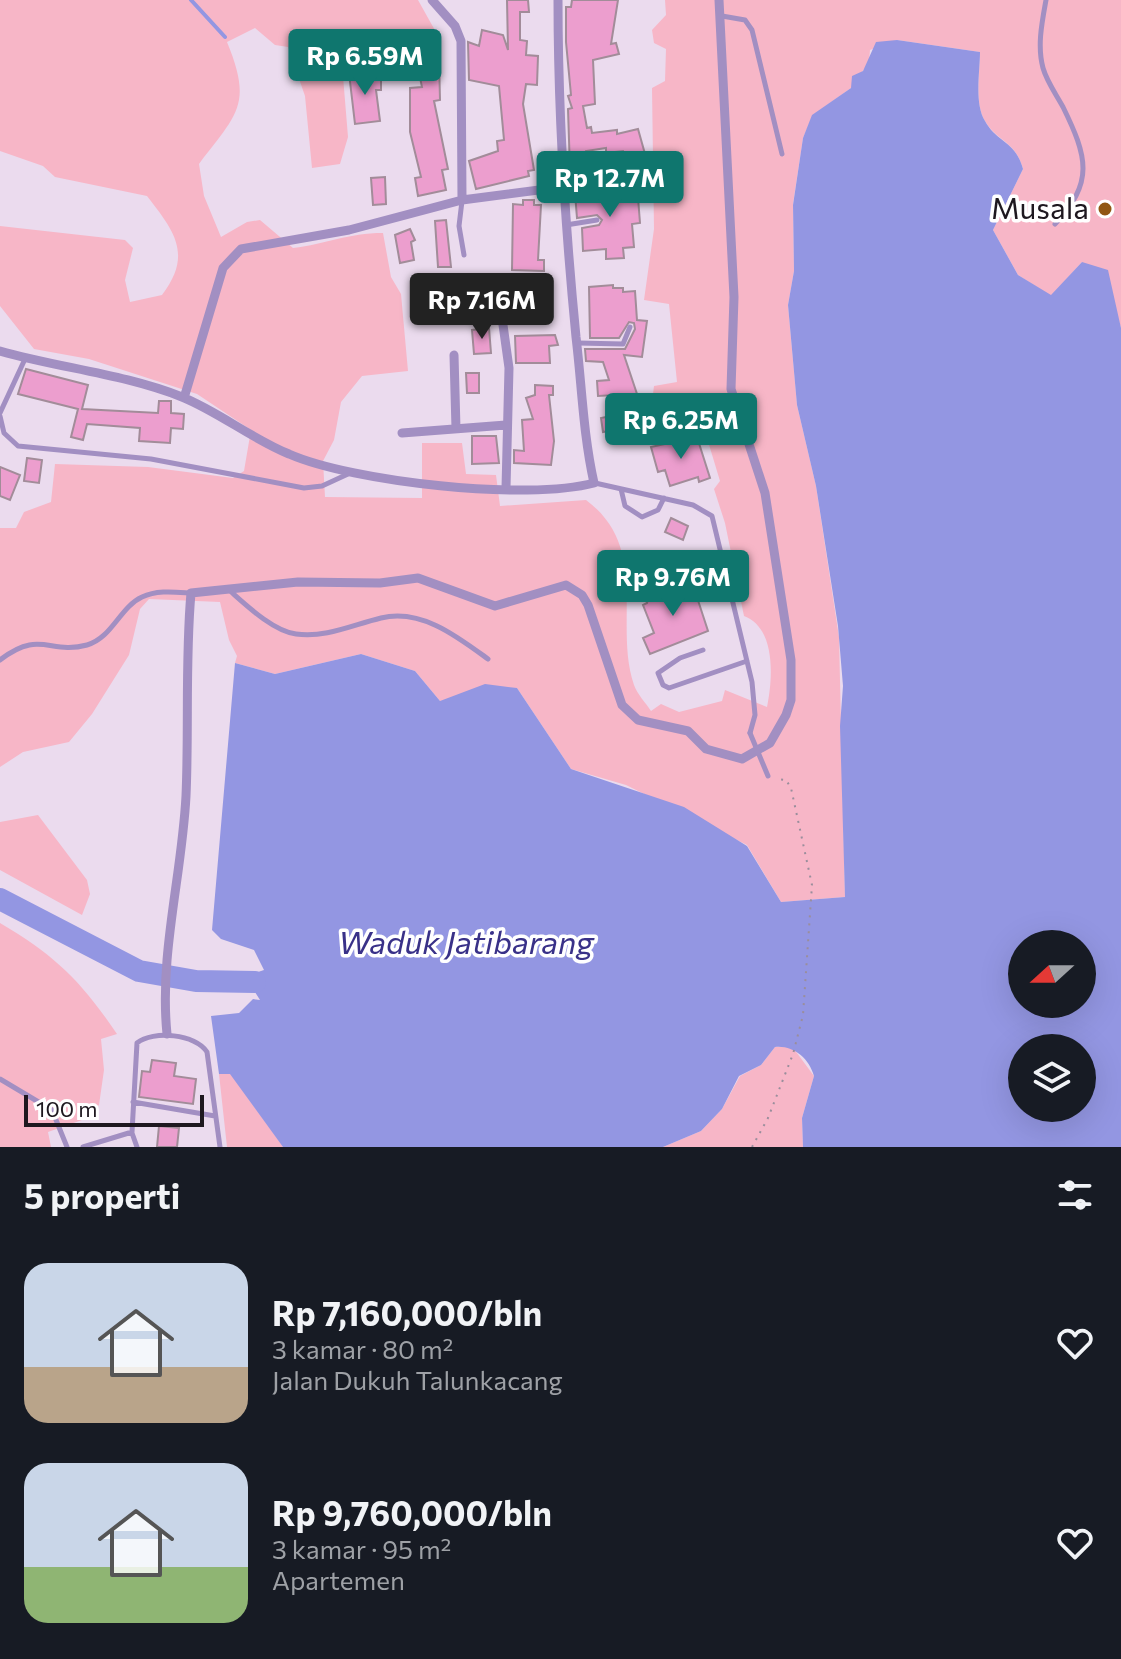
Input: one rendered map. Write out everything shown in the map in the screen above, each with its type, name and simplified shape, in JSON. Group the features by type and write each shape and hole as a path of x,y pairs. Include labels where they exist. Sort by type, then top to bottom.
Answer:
{"street":[{"path":"432,0 455,26 461,41 462,200"},
{"path":"0,351 125,379 184,398 287,454 348,474 506,488 567,489 594,483 579,399 577,343 562,185 558,0"},
{"path":"167,1034 164,1007 186,798 191,595 298,582 380,583 418,578 495,606 566,585 582,595 588,605 622,705 638,720 688,731 706,749 742,759 770,743 791,700 791,660 765,493 731,389 734,297 719,0"},
{"path":"184,398 223,268 234,253 361,227 462,200 654,175"},
{"path":"503,325 509,368 506,488"},
{"path":"454,355 456,429"},
{"path":"402,433 506,425"}],"lane":[{"path":"1046,0 1040,38 1043,68 1063,108 1084,170 1083,188 1078,199 1055,224"},
{"path":"722,16 745,20 752,30 782,154"},
{"path":"462,200 459,226 464,255"},
{"path":"565,225 597,220"},
{"path":"577,343 623,344 630,327"},
{"path":"25,359 0,415 4,433 18,446 151,459 304,488 322,486 348,474"},
{"path":"594,483 707,511 715,522 747,661 755,715 750,733 768,776"},
{"path":"621,489 625,506 642,517 658,510 664,498"},
{"path":"661,569 723,553"},
{"path":"227,589 276,626 294,634 330,634 385,616 422,620 450,631 488,659"},
{"path":"0,660 17,647 35,643 71,648 91,644 112,628 140,598 161,591 191,595"},
{"path":"703,650 664,667 658,673 663,685 669,688 747,661"},
{"path":"137,1147 132,1132 137,1043 143,1038 167,1034 204,1047 220,1147"},
{"path":"0,1079 52,1110 67,1147"},
{"path":"133,1102 215,1116"},
{"path":"83,1147 132,1132"}],"path":[{"path":"752,1147 768,1118 793,1054 803,1015 812,885 789,782 768,776"}],"shaded area":[{"path":"0,0 418,0 437,34 398,64 382,59 342,64 348,137 340,164 312,168 305,96 288,47 275,45 255,28 227,42 235,63 240,95 231,120 199,164 204,196 221,237 247,222 260,220 293,248 383,233 391,277 401,294 408,371 362,376 341,402 334,440 323,461 325,497 422,498 422,443 462,443 466,474 496,475 500,506 586,500 606,519 618,541 624,564 629,662 635,688 651,711 661,704 679,712 722,701 725,690 767,707 771,669 762,631 744,616 725,523 714,489 720,481 707,438 696,427 648,433 654,386 677,382 669,304 644,300 654,229 652,88 665,81 666,49 654,43 652,30 666,15 665,0 1121,0 1121,328 1113,301 1082,262 1051,296 1018,275 993,230 1023,169 1015,152 990,128 982,114 979,97 980,52 897,40 870,50 869,62 851,88 813,115 803,138 793,204 794,271 788,305 797,405 816,486 839,637 845,897 781,902 747,845 626,785 571,769 517,688 440,701 415,671 361,654 275,674 235,663 237,656 229,640 220,602 149,599 140,609 129,655 92,714 69,742 23,752 0,767 0,528 16,528 24,512 51,502 55,464 148,467 233,478 244,471 251,430 197,394 89,359 34,349 0,306 0,226 125,240 133,248 125,280 130,302 162,295 171,281 178,256 177,244 166,221 147,196 55,177 43,166 0,151"},
{"path":"536,275 541,314 521,317 515,278"},
{"path":"38,815 87,880 90,894 82,915 0,870 0,822"},
{"path":"0,923 66,971 117,1034 101,1039 104,1070 99,1105 82,1120 48,1132 51,1147 0,1147"},
{"path":"775,1047 794,1049 814,1076 802,1118 803,1147 663,1147 701,1131 722,1109 740,1076 761,1065"},
{"path":"230,1073 283,1147 227,1147 219,1074"}],"water":[{"name":"Waduk Jatibarang","path":"897,40 980,52 979,97 982,114 995,134 1015,152 1023,169 993,230 1018,275 1051,295 1082,262 1108,270 1121,328 1121,1147 803,1147 802,1118 814,1076 799,1054 788,1048 775,1047 761,1065 739,1076 722,1109 701,1131 663,1147 283,1147 230,1074 219,1074 211,1016 239,1013 253,999 260,1000 253,989 255,973 264,970 254,950 221,939 212,930 235,663 275,674 361,654 415,671 440,701 485,684 517,688 571,769 684,807 747,846 781,902 845,897 840,726 843,686 838,626 816,486 797,405 788,305 794,271 793,205 803,138 812,115 851,88 852,76 863,71 876,42"}],"building":[{"path":"507,0 528,0 529,12 520,12 520,40 527,41 526,55 538,56 537,85 526,84 523,104 534,170 528,171 529,176 476,189 469,161 498,151 497,141 504,140 499,86 469,80 468,42 479,46 482,30 503,35 508,50"},
{"path":"572,0 618,0 611,44 616,43 619,54 593,60 595,104 583,106 587,128 591,127 592,133 617,130 617,134 638,129 645,154 624,157 623,151 606,153 606,148 586,151 588,176 574,178 574,170 570,170 568,109 572,108 568,96 571,95 566,42 566,7 571,7"},
{"path":"439,58 440,100 434,101 448,169 442,170 446,190 418,196 415,178 421,177 410,132 410,88 422,87 417,63"},
{"path":"349,73 381,73 381,90 376,90 380,121 355,124"},
{"path":"385,177 386,204 373,205 371,178"},
{"path":"637,185 640,223 632,224 634,247 623,248 624,258 606,259 606,249 583,251 582,228 599,225 602,220 597,215 577,218 575,193"},
{"path":"523,200 534,200 534,205 541,205 538,260 544,260 544,271 512,270 513,204 523,205"},
{"path":"446,220 451,267 438,267 435,221"},
{"path":"410,229 415,240 411,242 414,260 400,263 395,235"},
{"path":"613,285 613,288 623,288 623,292 635,291 637,320 647,321 642,357 624,355 640,403 639,436 629,436 629,427 603,432 601,418 621,414 615,395 598,396 597,381 609,380 603,362 586,361 585,349 625,349 635,329 634,323 629,322 619,338 590,338 589,287"},
{"path":"489,328 491,353 474,354 472,330"},
{"path":"555,335 558,345 549,346 550,363 516,363 515,336"},
{"path":"26,369 88,385 82,409 158,413 159,401 171,401 171,413 184,414 183,429 171,428 170,443 139,441 140,428 87,424 83,440 71,437 78,409 18,394"},
{"path":"466,373 479,373 479,393 467,393"},
{"path":"535,385 553,386 553,395 549,395 554,441 551,465 514,463 514,450 524,451 522,420 533,419 526,398 535,395"},
{"path":"472,436 496,436 499,463 472,464"},
{"path":"697,437 710,478 699,482 698,477 670,486 665,470 658,472 651,447"},
{"path":"27,458 42,460 39,483 24,481"},
{"path":"0,467 20,475 10,500 0,496"},
{"path":"671,518 688,526 683,540 665,532"},
{"path":"651,582 660,584 657,599 693,585 708,631 650,654 643,638 654,633 643,605 647,603"},
{"path":"152,1060 176,1063 174,1076 196,1079 193,1104 139,1097 142,1071 150,1072"},
{"path":"159,1126 179,1128 177,1147 157,1147"}],"waterway":[{"path":"191,0 225,37"},
{"path":"0,899 139,971 196,981 255,982"}],"place":[{"name":"Musala","path":"1105,209"}]}
